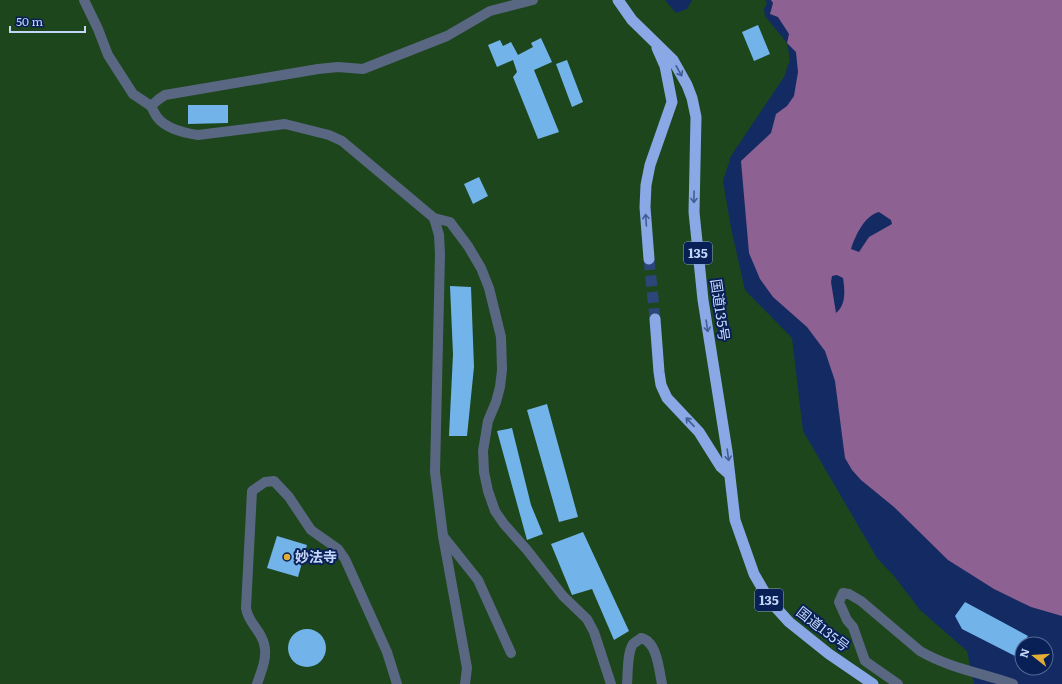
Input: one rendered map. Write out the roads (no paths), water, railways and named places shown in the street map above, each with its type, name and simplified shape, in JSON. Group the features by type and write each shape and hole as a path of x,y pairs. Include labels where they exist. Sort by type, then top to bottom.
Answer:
{"highway":[{"name":"国道135号","path":"618,0 632,20 673,60 687,85 692,98 696,117 694,212 702,300 730,475 735,520 754,574 769,600 789,622 829,654 873,684"},
{"name":"国道135号","path":"649,259 645,206 646,185 650,165 672,102 666,66 654,41"},
{"path":"655,319 659,372 667,398 699,432 720,467 730,475"}],"street":[{"path":"84,0 98,29 108,55 134,94 151,106 158,118 169,126 185,133 198,135 285,124 329,135 342,142 434,218 450,222 468,246 481,268 489,288 501,338 502,370 500,387 496,402 488,421 483,451 484,472 488,491 495,511 504,524 564,596 587,619 594,632 611,684"},
{"path":"151,106 159,98 165,95 318,69 338,67 363,69 447,36 490,11 533,0"},
{"path":"434,218 439,235 440,254 435,472 443,536 467,668 466,684"},
{"path":"257,684 264,662 264,644 247,616 246,608 252,491 265,482 274,481 289,497 311,530 338,549 345,559 387,652 397,684"},
{"path":"443,536 478,580 511,653"},
{"path":"898,684 865,661 853,627 840,608 839,602 843,593 849,594 861,601 930,657 957,668 994,677 1013,684"},
{"path":"627,684 631,649 633,644 641,638 646,639 651,643 654,649 662,684"}],"tunnel":[{"path":"649,259 655,319"}],"place":[{"name":"妙法寺","path":"287,557"}]}
